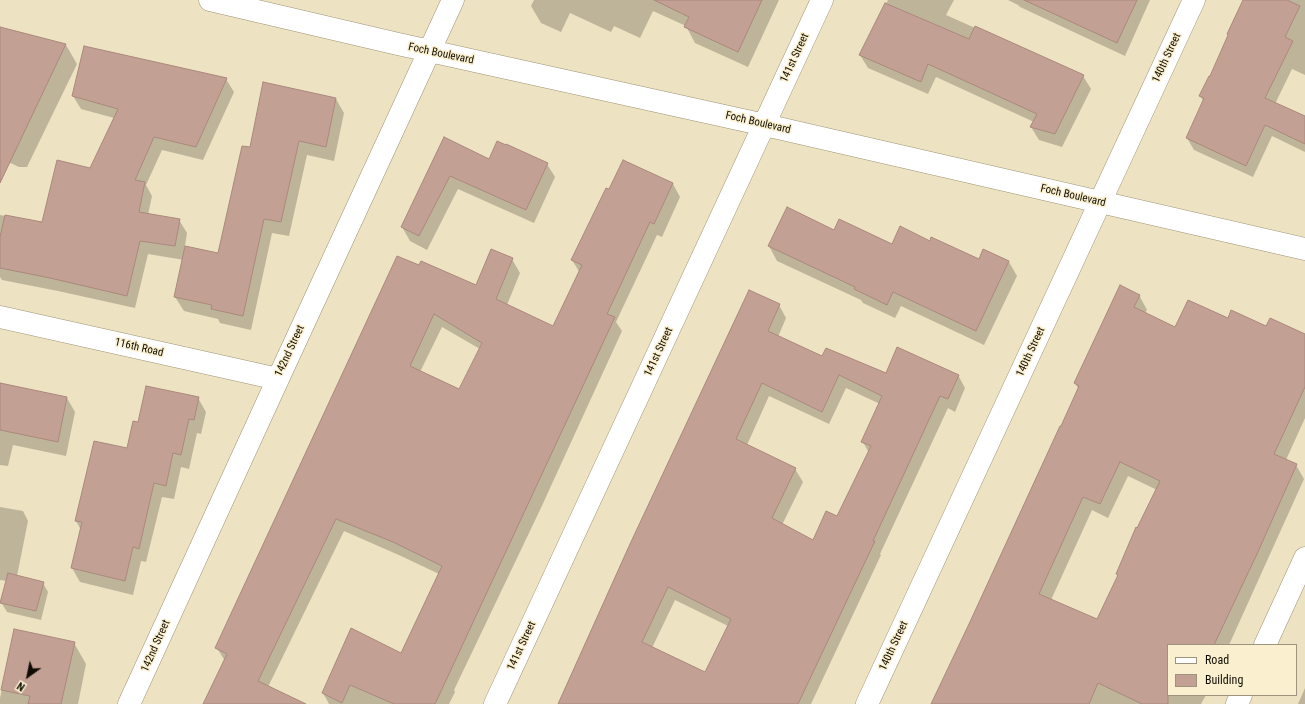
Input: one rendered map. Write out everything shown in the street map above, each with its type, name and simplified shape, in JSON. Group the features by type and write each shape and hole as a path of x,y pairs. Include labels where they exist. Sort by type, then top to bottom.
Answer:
{"street":[{"name":"Foch Boulevard","path":"210,0 429,52 765,125 1305,249"},
{"name":"142nd Street","path":"129,704 453,0"},
{"name":"141st Street","path":"495,704 822,0"},
{"name":"140th Street","path":"867,704 1194,0"},
{"name":"116th Road","path":"0,317 278,379"},
{"path":"1265,644 1305,558"}],"building":[{"path":"654,0 762,0 738,52 684,27 689,17"},
{"path":"1024,0 1137,0 1117,43"},
{"path":"1243,0 1287,0 1300,6 1285,37 1293,41 1265,98 1305,116 1305,144 1265,125 1246,166 1186,138 1204,98 1199,96 1210,76"},
{"path":"885,3 969,39 975,26 1084,75 1055,134 1030,127 1037,114 928,64 921,82 859,55"},
{"path":"0,27 66,44 0,183"},
{"path":"84,46 227,78 196,147 154,137 135,180 145,182 139,212 180,219 175,246 140,241 127,296 0,268 0,237 5,215 42,222 57,160 90,168 118,109 72,96"},
{"path":"263,82 336,98 326,147 299,141 281,222 264,219 243,316 211,309 212,305 174,297 185,246 218,253 242,146 250,147"},
{"path":"444,137 489,159 497,141 548,163 526,210 450,176 419,236 401,227"},
{"path":"623,160 673,183 654,224 650,222 607,314 615,317 435,704 394,704 350,685 342,703 322,693 351,628 401,653 442,566 393,542 336,519 258,681 306,704 203,704 227,654 215,648 397,256 419,265 421,261 476,285 491,249 513,258 496,299 553,326 582,265 571,260 606,188 609,189","holes":["434,314 482,343 459,389 410,366"]},
{"path":"787,207 834,230 839,219 892,244 900,226 930,241 931,237 979,259 983,249 1009,261 976,331 893,292 887,305 854,289 855,287 768,246"},
{"path":"1120,285 1140,295 1134,307 1175,327 1188,300 1228,318 1231,310 1266,326 1270,318 1305,334 1305,387 1274,454 1297,464 1257,554 1214,644 1167,644 1168,704 1142,704 1098,683 1089,704 931,704 969,624 1079,386 1074,383","holes":["1120,462 1160,481 1137,528 1136,527 1116,574 1118,575 1097,619 1039,594 1083,497 1100,504"]},
{"path":"749,290 780,304 768,331 822,356 826,348 886,373 897,347 959,375 948,399 940,396 873,541 875,541 798,704 558,704 630,544","holes":["839,375 882,396 861,442 871,446 837,516 826,511 813,540 772,518 796,468 736,439 762,383 822,412","668,587 731,619 705,672 642,642"]},
{"path":"0,383 67,397 58,442 0,430"},
{"path":"146,386 199,397 194,420 189,419 181,455 173,453 166,486 154,483 139,549 133,547 125,581 71,568 82,522 75,521 94,441 127,448 133,421 138,422"},
{"path":"8,573 44,582 36,611 0,603"},
{"path":"14,629 75,642 61,704 28,704 30,696 1,690"}]}
